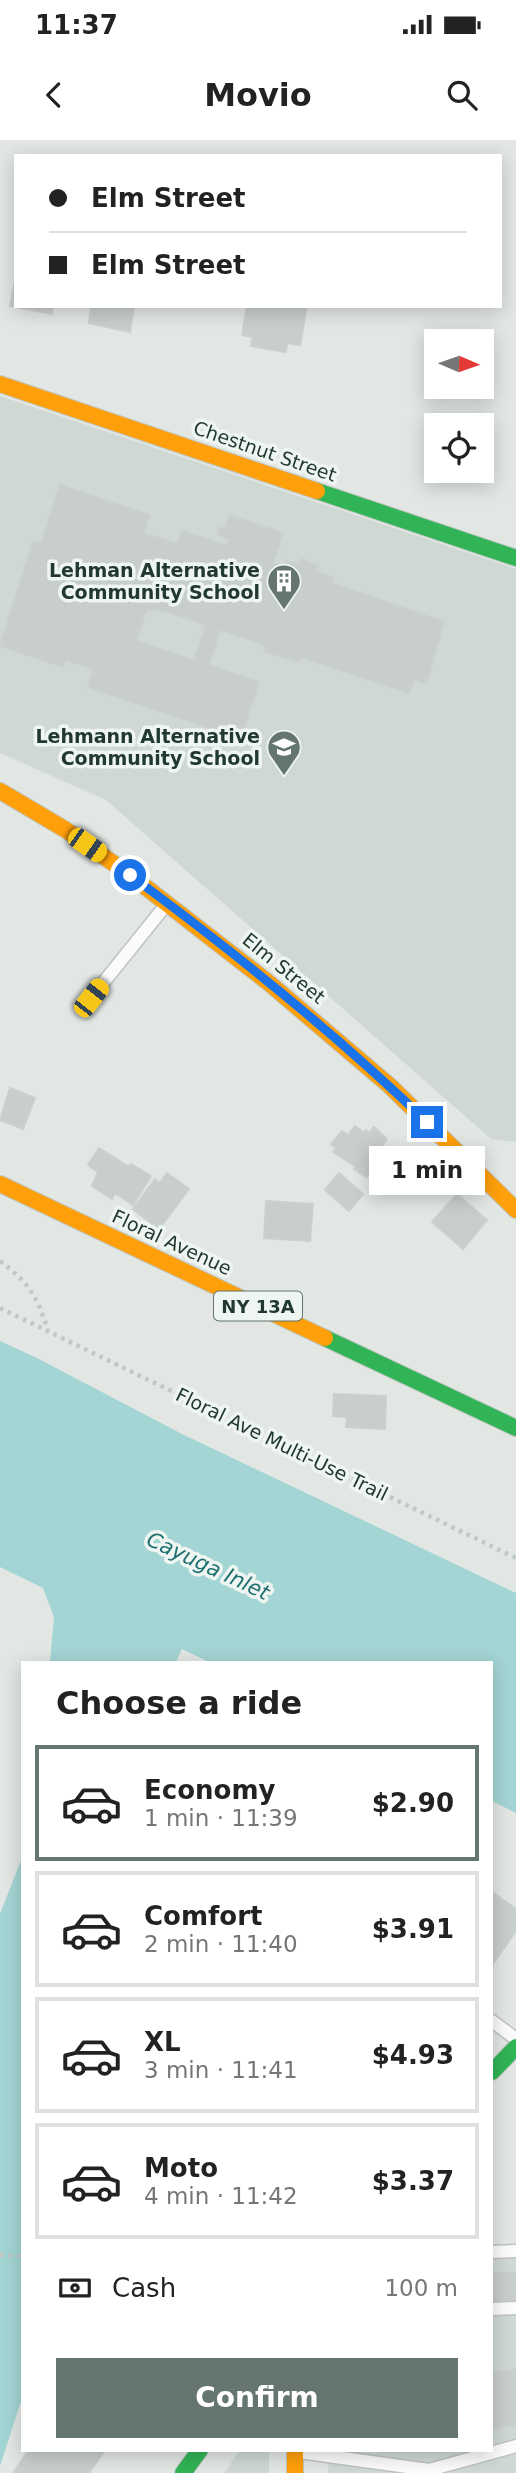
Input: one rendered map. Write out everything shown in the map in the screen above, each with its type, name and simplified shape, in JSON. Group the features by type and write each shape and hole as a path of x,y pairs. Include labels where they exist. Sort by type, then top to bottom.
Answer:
{"street":[{"name":"Chestnut Street","path":"0,384 516,558"},
{"name":"Elm Street","path":"0,791 66,830 168,903 260,975 353,1053 516,1210"},
{"name":"Floral Avenue","path":"0,1185 516,1428"},
{"path":"493,2071 516,2047"},
{"path":"183,2473 199,2452"},
{"path":"295,2452 295,2473"}],"lane":[{"path":"91,998 168,903"},
{"path":"493,2022 516,2039"},
{"path":"493,2252 516,2251"},
{"path":"493,2309 516,2308"},
{"path":"302,2452 429,2471 516,2446"}],"path":[{"path":"0,1261 22,1278 37,1299 48,1331"},
{"name":"Floral Ave Multi-Use Trail","path":"0,1308 516,1558"},
{"path":"0,2256 21,2256"}],"shaded area":[{"name":"Lehmann Alternative Community School","path":"0,396 516,569 516,1142 491,1139 106,800 0,753"},
{"path":"516,2244 516,2473 328,2473 329,2452 493,2452 493,2245"},
{"path":"239,2452 269,2452 269,2473 224,2473"}],"water":[{"name":"Cayuga Inlet","path":"0,1341 182,1434 516,1593 516,1813 493,1802 493,1661 207,1661 182,1649 176,1661 50,1661 54,1617 43,1588 0,1567"},
{"path":"21,1860 21,2401 0,2466 0,1914"}],"building":[{"path":"14,287 14,307 10,306"},
{"path":"20,308 53,308 52,314"},
{"path":"91,308 134,308 130,332 89,323"},
{"path":"247,308 307,308 300,345 287,343 286,352 251,346 253,337 242,335"},
{"name":"Lehman Alternative Community School","path":"60,485 149,515 144,533 177,544 182,531 227,546 229,539 218,534 220,527 225,529 229,515 283,533 273,563 285,567 287,561 299,565 301,559 318,565 316,571 333,577 331,583 444,622 426,684 414,679 409,693 301,657 299,662 264,651 266,645 168,612 147,609 136,641 259,682 240,738 88,687 94,669 66,660 63,667 0,646 33,542 41,544"},
{"path":"206,625 220,630 209,665 194,660"},
{"path":"10,1088 35,1098 23,1129 0,1120"},
{"path":"355,1126 364,1133 366,1130 369,1133 374,1127 387,1139 380,1150 389,1162 379,1176 372,1170 366,1177 333,1152 336,1148 331,1144 342,1131 348,1135"},
{"path":"99,1148 129,1167 131,1164 151,1176 133,1205 115,1193 112,1199 92,1186 98,1172 88,1165"},
{"path":"167,1173 189,1189 159,1229 133,1209 155,1179 160,1183"},
{"path":"339,1173 363,1194 349,1211 325,1190"},
{"path":"457,1194 487,1220 463,1249 432,1222"},
{"path":"266,1201 313,1204 310,1241 264,1238"},
{"path":"334,1394 386,1396 385,1429 346,1427 347,1417 333,1416"},
{"path":"493,1893 516,1909 516,1931 493,1964"},
{"path":"493,2273 516,2273 516,2302 493,2302"},
{"path":"516,2369 516,2425 493,2429 493,2373"},
{"path":"28,2452 104,2452 89,2473 13,2473"}],"traffic: fast":[{"path":"317,491 516,558"},
{"path":"325,1338 516,1428"},
{"path":"493,2071 516,2047"},
{"path":"183,2473 199,2452"}],"traffic: slow":[{"path":"0,384 317,491"},
{"path":"0,791 66,830 130,875 269,983 390,1086 516,1210"},
{"path":"0,1184 325,1338"},
{"path":"295,2452 295,2473"}],"place":[{"name":"Lehman Alternative Community School","path":"284,611"},
{"name":"Lehmann Alternative Community School","path":"284,777"}],"route":[{"path":"130,875 203,929 315,1020 372,1069 427,1122"}]}
